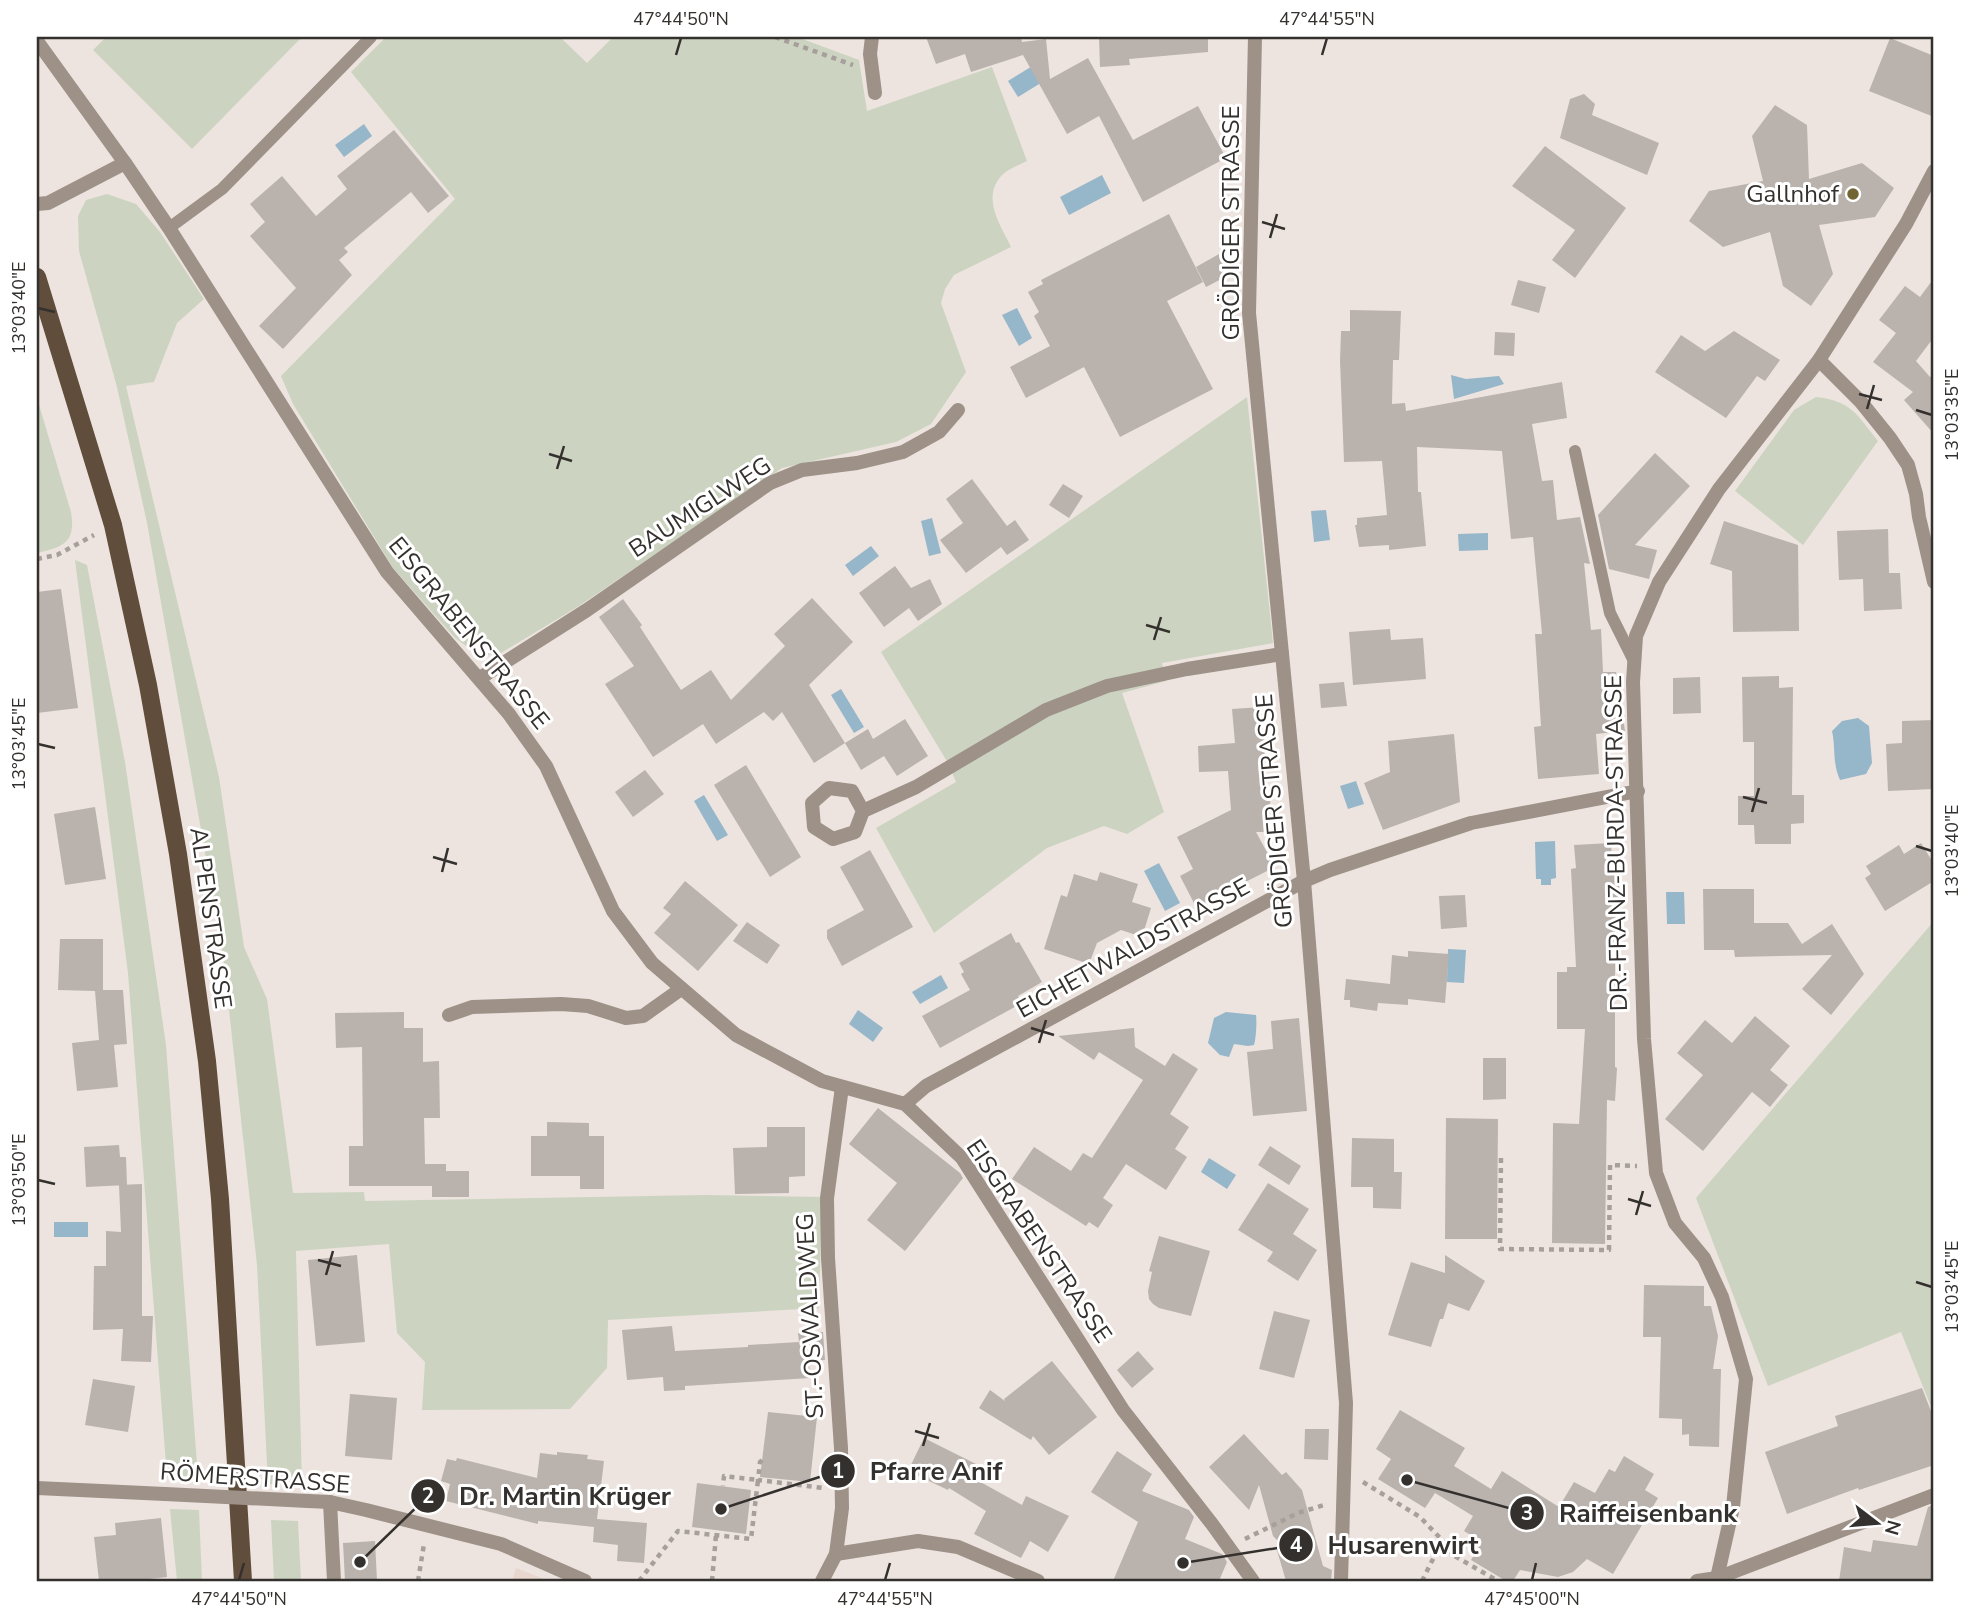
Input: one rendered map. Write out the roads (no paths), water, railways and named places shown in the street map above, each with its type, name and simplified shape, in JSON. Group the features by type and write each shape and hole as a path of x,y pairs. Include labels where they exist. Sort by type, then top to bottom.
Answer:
{"main road":[{"name":"ALPENSTRASSE","path":"37,277 113,524 148,685 177,855 206,1062 222,1226 243,1581"}],"street":[{"path":"872,37 870,54 875,93"},
{"name":"GRÖDIGER STRASSE","path":"1255,37 1249,313 1304,881 1346,1403 1340,1581"},
{"name":"EISGRABENSTRASSE","path":"37,41 169,228 387,572 509,713 546,766 613,911 652,963 736,1035 822,1081 905,1104 962,1158 1123,1410 1252,1581"},
{"path":"37,204 48,203 125,163"},
{"name":"DR.-FRANZ-BURDA-STRASSE","path":"1719,1580 1733,1507 1746,1379 1723,1297 1704,1258 1675,1223 1656,1173 1644,1039 1633,682 1636,636 1659,582 1720,489 1819,360 1906,224 1934,171"},
{"path":"1819,360 1861,402 1908,465 1934,582"},
{"name":"BAUMIGLWEG","path":"480,678 587,610 770,483 802,471 857,463 903,452 939,432 958,410"},
{"path":"863,811 916,787 1046,710 1107,686 1188,669 1282,654"},
{"name":"EICHETWALDSTRASSE","path":"905,1104 926,1086 1304,881 1471,822 1637,791"},
{"path":"449,1014 472,1007 561,1004 588,1006 626,1018 643,1016 681,989"},
{"name":"ST.-OSWALDWEG","path":"822,1581 836,1554 842,1508 827,1198 842,1087"},
{"name":"RÖMERSTRASSE","path":"37,1488 330,1503 501,1544 585,1581"},
{"path":"1697,1581 1719,1580 1934,1495"},
{"path":"330,1503 334,1581"},
{"path":"836,1554 918,1541 958,1547 1038,1581"}],"lane":[{"path":"169,228 222,189 371,37"},
{"path":"1575,451 1610,613 1634,661"}],"water":[{"path":"1034,65 1044,81 1018,97 1008,81"},
{"path":"364,124 372,136 344,157 335,145"},
{"path":"1102,175 1111,193 1069,215 1060,197"},
{"path":"1017,308 1032,338 1019,346 1002,315"},
{"path":"1451,375 1466,379 1499,376 1504,384 1454,399"},
{"path":"1326,510 1330,540 1314,542 1311,511"},
{"path":"932,518 941,553 929,556 921,521"},
{"path":"1488,533 1488,550 1459,551 1458,534"},
{"path":"871,546 879,556 853,576 845,565"},
{"path":"841,689 864,727 854,733 831,695"},
{"path":"1858,718 1869,726 1872,763 1866,774 1840,780 1832,731 1842,721"},
{"path":"1356,781 1364,804 1348,809 1340,786"},
{"path":"704,795 728,835 717,841 694,801"},
{"path":"1555,841 1556,878 1551,879 1551,885 1541,885 1541,879 1536,879 1535,842"},
{"path":"1159,863 1180,903 1165,911 1144,871"},
{"path":"1666,892 1684,892 1685,924 1667,924"},
{"path":"1448,949 1466,950 1464,983 1447,982"},
{"path":"941,975 948,988 920,1004 912,992"},
{"path":"858,1010 883,1028 873,1042 849,1024"},
{"path":"1226,1012 1256,1015 1254,1045 1234,1044 1229,1057 1220,1055 1208,1043 1214,1018"},
{"path":"1209,1158 1236,1175 1227,1189 1201,1172"},
{"path":"54,1222 88,1222 88,1237 54,1237"}],"place":[{"name":"Gallnhof","path":"1853,194"},
{"name":"Raiffeisenbank","path":"1407,1480"},
{"name":"Pfarre Anif","path":"721,1509"},
{"name":"Dr. Martin Krüger","path":"360,1562"},
{"name":"Husarenwirt","path":"1183,1563"}]}
